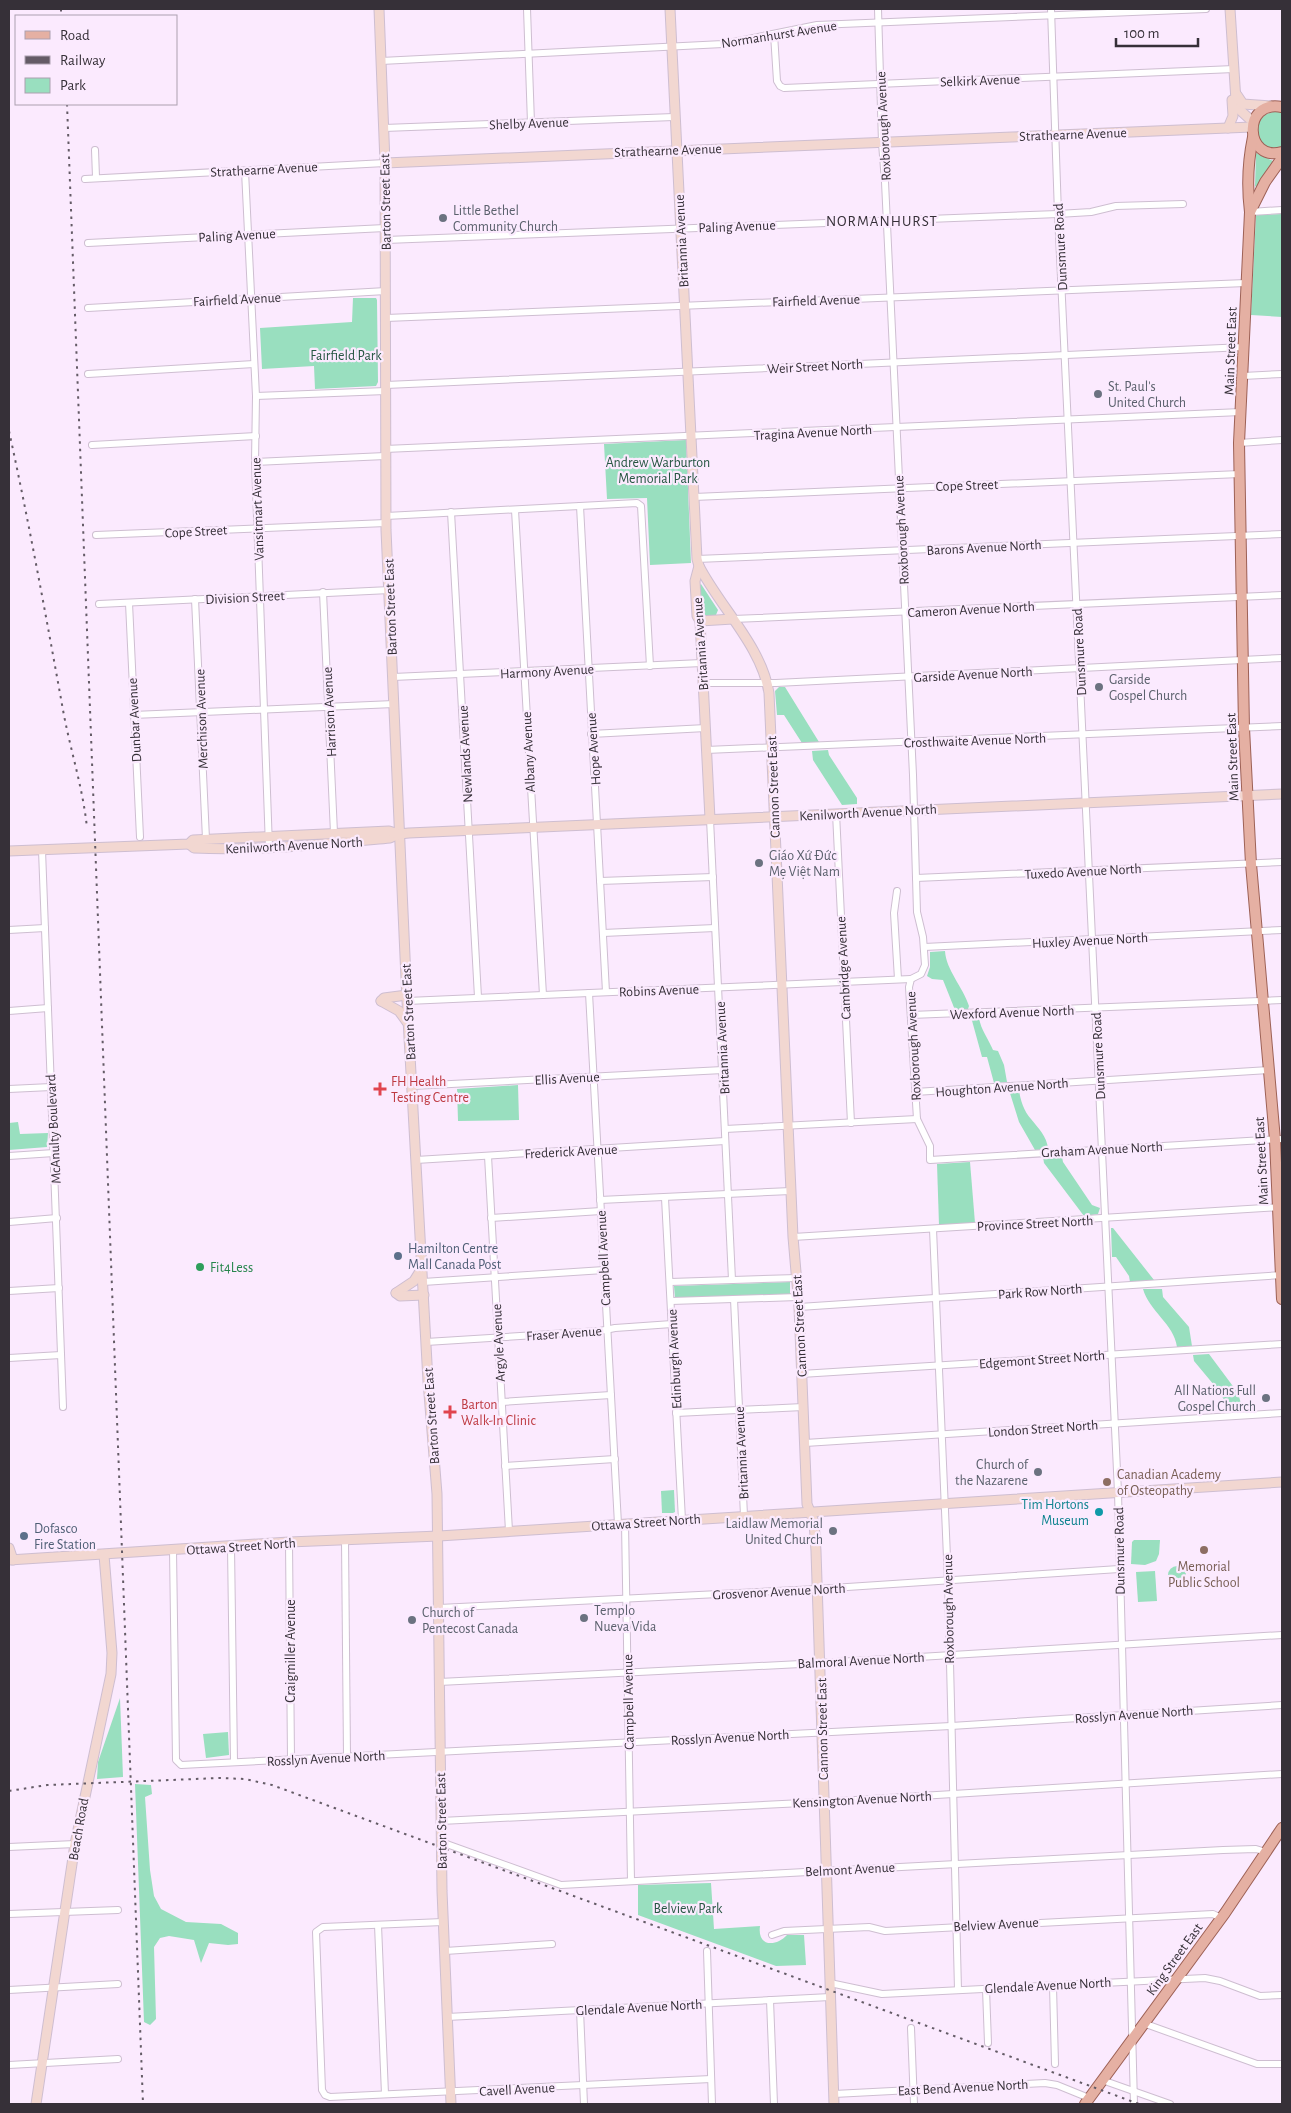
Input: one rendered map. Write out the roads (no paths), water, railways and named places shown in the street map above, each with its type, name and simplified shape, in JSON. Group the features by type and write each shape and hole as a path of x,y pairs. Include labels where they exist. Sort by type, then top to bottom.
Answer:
{"main road":[{"name":"Barton Street East","path":"380,9 386,228 386,519 408,1025 438,1536 441,1842 451,2104"},
{"name":"Britannia Avenue","path":"670,9 698,562 695,581 697,616 700,621 710,819"},
{"path":"1230,9 1236,101 1238,107 1253,129 1260,147 1266,151 1282,152"},
{"path":"1236,91 1244,104 1279,106"},
{"path":"1228,128 1233,120 1232,100 1236,91"},
{"path":"1253,129 1260,112 1279,106"},
{"name":"Strathearne Avenue","path":"385,163 1228,128 1253,129"},
{"name":"Main Street East","path":"1253,129 1248,196 1250,212 1239,442 1244,728 1251,864 1269,1070 1278,1139 1282,1299"},
{"name":"Main Street East","path":"1250,212 1265,182 1282,158"},
{"name":"Cannon Street East","path":"698,562 760,664 768,683 807,1504 814,1522 834,2104"},
{"name":"Cameron Avenue North","path":"700,621 733,619"},
{"name":"Kenilworth Avenue North","path":"189,844 194,848 269,847 390,838 400,834 532,826 1282,794"},
{"name":"Kenilworth Avenue North","path":"9,851 189,844 193,840 206,839 334,833 389,831 400,834"},
{"path":"407,998 384,998 381,1001 399,1010 408,1025"},
{"path":"422,1267 414,1281 396,1293 400,1296 424,1295"},
{"name":"Ottawa Street North","path":"11,1560 289,1542 438,1536 1282,1482"},
{"path":"9,1548 11,1560"},
{"name":"Beach Road","path":"36,2104 75,1844 111,1674 112,1653 104,1555"},
{"path":"1279,1832 1282,1822"},
{"name":"King Street East","path":"1087,2101 1221,1918 1279,1832"}],"street":[{"path":"527,9 531,123"},
{"name":"Roxborough Avenue","path":"878,9 882,143 911,742 917,912 924,937 924,968 919,976 910,979 911,1015 917,1120 930,1146 930,1160"},
{"name":"Normanhurst Avenue","path":"382,61 723,44 817,26 1051,12 1206,9"},
{"name":"Dunsmure Road","path":"1051,12 1058,214 1118,1492 1134,2104"},
{"name":"Selkirk Avenue","path":"774,34 777,81 783,88 1234,69"},
{"name":"Shelby Avenue","path":"384,128 674,117"},
{"path":"95,150 96,177"},
{"name":"Strathearne Avenue","path":"85,179 385,163"},
{"name":"Vansitmart Avenue","path":"245,170 256,396 255,462 266,709 269,847"},
{"name":"Paling Avenue","path":"386,240 1058,214 1091,212 1116,206 1183,204"},
{"path":"1250,212 1282,210"},
{"name":"Paling Avenue","path":"88,243 386,228"},
{"name":"Fairfield Avenue","path":"386,318 1246,283"},
{"name":"Fairfield Avenue","path":"88,308 386,291"},
{"name":"Weir Street North","path":"256,396 688,371 1244,347"},
{"path":"88,374 254,364"},
{"path":"1243,376 1282,374"},
{"name":"Tragina Avenue North","path":"255,462 385,453 691,437 1241,412"},
{"path":"92,445 256,436"},
{"path":"1239,442 1282,440"},
{"name":"Cope Street","path":"694,497 1240,474"},
{"name":"Cope Street","path":"96,535 257,528 386,519 451,512 637,503 641,506 650,666"},
{"name":"Hope Avenue","path":"580,506 606,992"},
{"name":"Albany Avenue","path":"515,510 543,995"},
{"name":"Newlands Avenue","path":"451,512 478,997"},
{"name":"Barons Avenue North","path":"698,562 902,550 1282,534"},
{"name":"Division Street","path":"100,604 390,590"},
{"name":"Harrison Avenue","path":"324,592 334,833"},
{"name":"Cameron Avenue North","path":"733,619 1282,596"},
{"name":"Merchison Avenue","path":"195,599 206,839"},
{"name":"Dunbar Avenue","path":"129,603 140,837"},
{"name":"Garside Avenue North","path":"703,683 768,683 907,677 1282,658"},
{"name":"Harmony Avenue","path":"392,677 702,663"},
{"path":"133,715 394,704"},
{"name":"Crosthwaite Avenue North","path":"706,750 1282,726"},
{"path":"592,734 706,728"},
{"name":"Cambridge Avenue","path":"836,813 851,1123"},
{"name":"Britannia Avenue","path":"710,819 732,1280"},
{"name":"McAnulty Boulevard","path":"42,850 63,1407"},
{"name":"Tuxedo Avenue North","path":"916,878 1282,862"},
{"path":"600,881 713,876"},
{"path":"897,891 894,913 898,979"},
{"path":"9,930 45,928"},
{"path":"603,933 716,928"},
{"name":"Huxley Avenue North","path":"924,947 1282,930"},
{"name":"Robins Avenue","path":"407,998 543,995 910,979"},
{"name":"Campbell Avenue","path":"589,993 615,1459 627,1599 631,1880"},
{"name":"Wexford Avenue North","path":"911,1015 1282,1000"},
{"path":"9,1011 48,1008"},
{"name":"Ellis Avenue","path":"412,1086 723,1070"},
{"name":"Houghton Avenue North","path":"915,1092 1269,1070"},
{"path":"9,1089 51,1086"},
{"path":"726,1129 917,1120"},
{"name":"Graham Avenue North","path":"930,1160 1278,1139"},
{"name":"Frederick Avenue","path":"416,1160 725,1141"},
{"path":"9,1156 54,1153"},
{"name":"Argyle Avenue","path":"488,1156 509,1531"},
{"path":"600,1200 791,1191"},
{"name":"Edinburgh Avenue","path":"665,1198 682,1520"},
{"name":"Province Street North","path":"793,1237 1280,1207"},
{"path":"491,1218 601,1211"},
{"path":"9,1222 57,1218"},
{"name":"Roxborough Avenue","path":"933,1229 948,1581 958,1990"},
{"path":"423,1282 604,1270"},
{"name":"Park Row North","path":"798,1307 1282,1275"},
{"path":"670,1282 797,1278"},
{"path":"9,1291 59,1288"},
{"path":"671,1301 798,1297"},
{"name":"Britannia Avenue","path":"734,1299 744,1516"},
{"name":"Fraser Avenue","path":"426,1342 672,1324"},
{"name":"Edgemont Street North","path":"802,1374 1282,1344"},
{"path":"9,1358 61,1356"},
{"path":"502,1402 611,1395"},
{"path":"676,1413 803,1408"},
{"name":"London Street North","path":"804,1443 1282,1413"},
{"path":"505,1466 615,1459"},
{"path":"345,1540 347,1757"},
{"name":"Craigmiller Avenue","path":"289,1542 291,1760"},
{"path":"231,1547 234,1762"},
{"name":"Rosslyn Avenue North","path":"174,1550 176,1760 181,1765 952,1726 1282,1705"},
{"name":"Grosvenor Avenue North","path":"439,1608 817,1589 1119,1569"},
{"name":"Balmoral Avenue North","path":"439,1682 820,1663 1282,1635"},
{"name":"Kensington Avenue North","path":"441,1821 823,1802 1282,1774"},
{"name":"Belmont Avenue","path":"441,1842 561,1885 955,1863 1256,1849 1266,1852"},
{"path":"9,1847 75,1844"},
{"path":"9,1914 118,1910"},
{"name":"Belview Avenue","path":"772,1936 784,1931 869,1927 885,1930 1212,1914 1221,1918"},
{"path":"385,2094 378,1925 443,1922"},
{"name":"Cavell Avenue","path":"378,1925 323,1927 316,1932 322,2090 324,2094 330,2097 711,2079"},
{"path":"445,1951 552,1944"},
{"path":"707,1951 712,2104"},
{"name":"Glendale Avenue North","path":"830,1983 882,1994 1130,1981 1212,1979 1260,1996 1282,1996"},
{"path":"9,1990 118,1984"},
{"path":"1053,1986 1055,2064"},
{"path":"986,1989 988,2043"},
{"name":"Glendale Avenue North","path":"447,2017 830,1997"},
{"path":"770,2000 774,2104"},
{"path":"580,2010 584,2104"},
{"path":"1143,2024 1257,2064 1282,2064"},
{"path":"911,2028 914,2104"},
{"path":"9,2065 118,2059"},
{"path":"1102,2080 1170,2104"},
{"name":"East Bend Avenue North","path":"834,2094 1045,2083 1057,2085 1087,2101"}],"railway":[{"path":"61,9 61,15"},
{"path":"67,105 143,2104"},
{"path":"9,431 66,725 83,798 87,828"},
{"path":"9,1791 47,1785 220,1778 245,1779 272,1785 1139,2104"}],"place":[{"name":"Little Bethel Community Church","path":"443,218"},
{"name":"St. Paul's United Church","path":"1098,394"},
{"name":"Garside Gospel Church","path":"1099,687"},
{"name":"Giáo Xứ Đức Mẹ Việt Nam","path":"759,863"},
{"name":"FH Health Testing Centre","path":"380,1089"},
{"name":"Hamilton Centre Mall Canada Post","path":"398,1256"},
{"name":"Fit4Less","path":"200,1267"},
{"name":"All Nations Full Gospel Church","path":"1266,1398"},
{"name":"Barton Walk-In Clinic","path":"450,1412"},
{"name":"Church of the Nazarene","path":"1038,1472"},
{"name":"Canadian Academy of Osteopathy","path":"1107,1482"},
{"name":"Tim Hortons Museum","path":"1099,1512"},
{"name":"Laidlaw Memorial United Church","path":"833,1531"},
{"name":"Dofasco Fire Station","path":"24,1536"},
{"name":"Memorial Public School","path":"1204,1550"},
{"name":"Templo Nueva Vida","path":"584,1618"},
{"name":"Church of Pentecost Canada","path":"412,1620"}],"district":[{"name":"NORMANHURST","path":"882,221"}],"park label":[{"name":"Fairfield Park","path":"346,355"},
{"name":"Andrew Warburton Memorial Park","path":"658,470"},
{"name":"Belview Park","path":"688,1908"}]}
